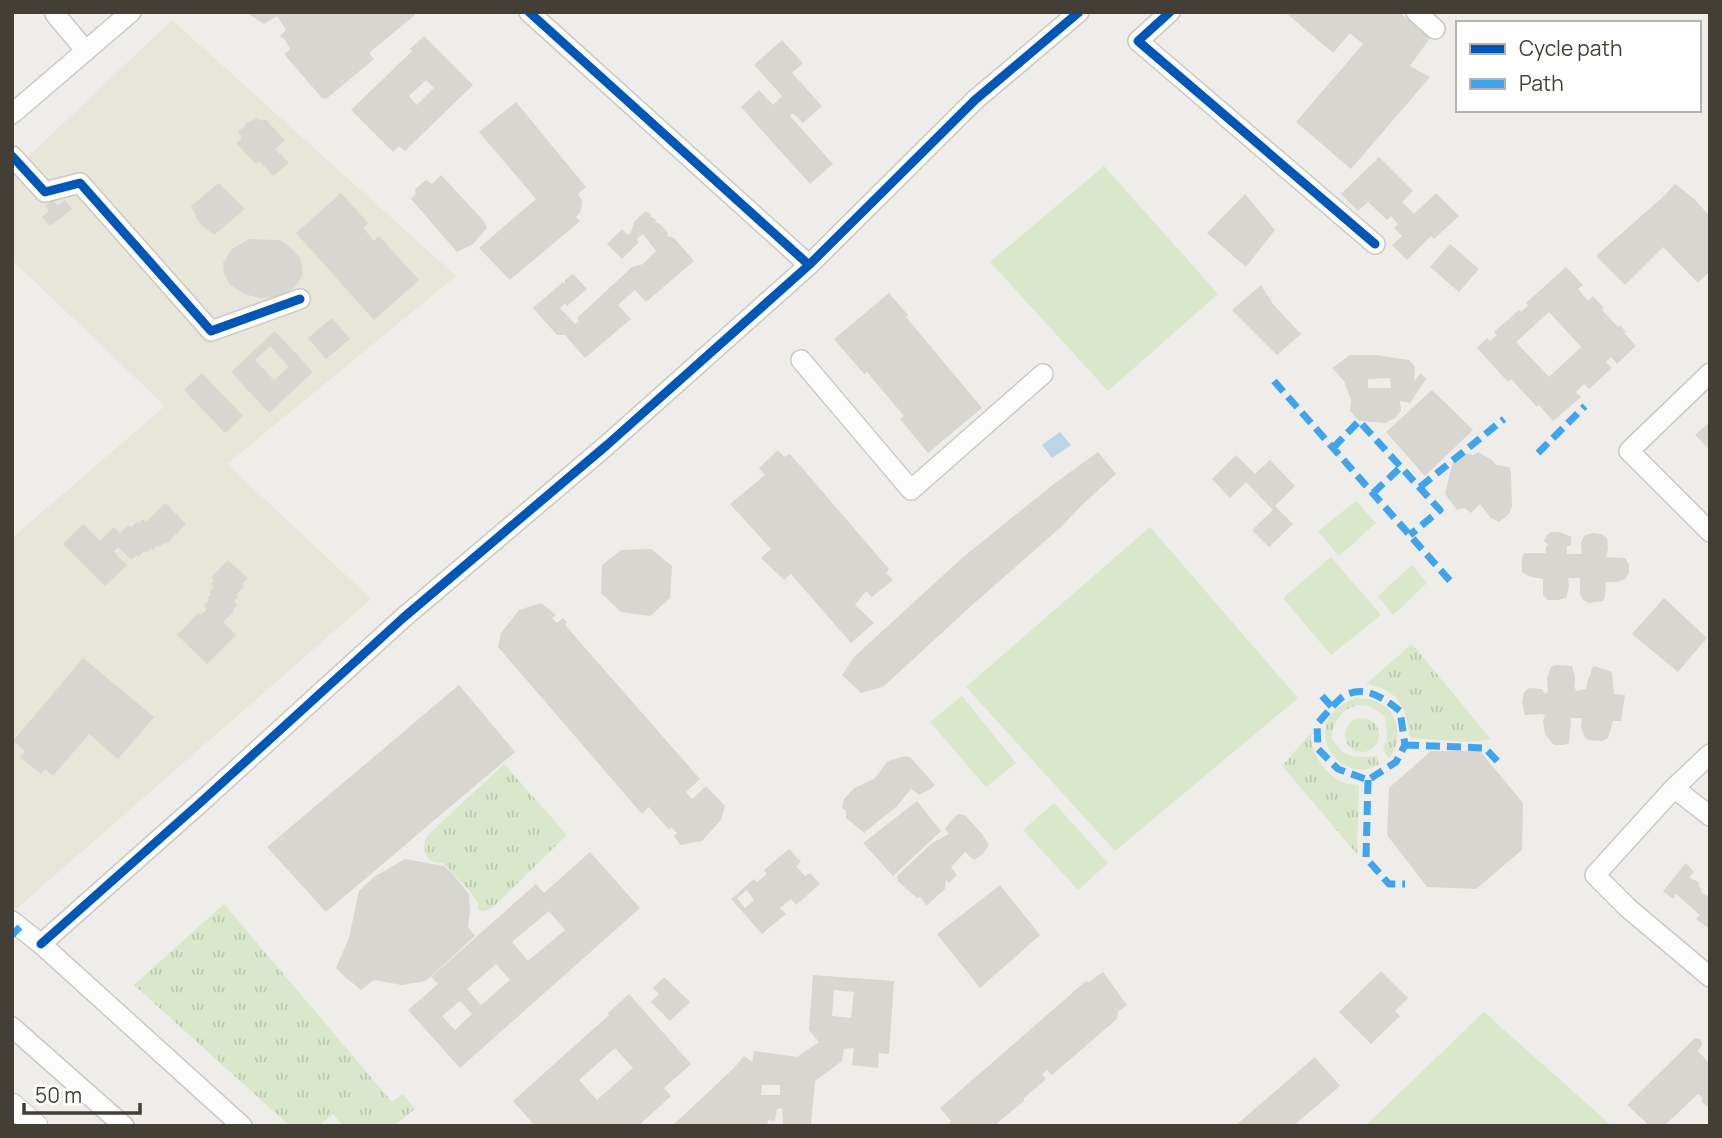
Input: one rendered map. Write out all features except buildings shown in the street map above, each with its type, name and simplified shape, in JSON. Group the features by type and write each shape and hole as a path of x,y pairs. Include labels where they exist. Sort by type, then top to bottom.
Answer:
{"street":[{"path":"56,12 86,51"},
{"path":"12,114 131,12"},
{"path":"529,12 808,265"},
{"path":"41,944 403,618 607,444 808,265 975,100 1079,12"},
{"path":"1170,12 1138,41 1375,244"},
{"path":"1416,12 1436,29"},
{"path":"12,156 45,192 80,183 211,331 300,299"},
{"path":"801,360 911,490 1043,374"},
{"path":"1710,373 1629,451 1710,531"},
{"path":"1710,754 1595,875 1628,908 1710,977"},
{"path":"1674,789 1710,816"},
{"path":"12,921 41,944 242,1126"},
{"path":"12,1027 124,1126"},
{"path":"12,1105 36,1126"}],"shaded area":[{"path":"172,20 456,276 227,464 371,599 16,909 12,905 12,538 165,406 12,260 12,172"}],"green space":[{"path":"1104,166 1218,294 1108,391 990,262"},
{"path":"1356,501 1376,523 1339,556 1318,531"},
{"path":"1150,527 1298,698 1115,851 966,687"},
{"path":"1331,557 1381,615 1331,655 1283,598"},
{"path":"1412,565 1427,583 1393,615 1378,596"},
{"path":"1412,644 1491,739 1468,742 1410,738 1406,717 1399,702 1387,691 1366,684"},
{"path":"962,696 1016,763 986,787 930,722"},
{"path":"1355,698 1364,698 1384,705 1392,713 1397,726 1397,740 1389,759 1383,749 1387,739 1385,717 1373,708 1363,705 1349,708 1339,717 1331,738 1341,750 1356,756 1377,756 1379,765 1363,769 1348,767 1337,760 1328,748 1325,735 1328,721 1337,708"},
{"path":"1362,718 1374,723 1379,735 1374,747 1362,752 1350,747 1345,735 1350,723"},
{"path":"1311,733 1313,747 1324,768 1336,779 1359,785 1357,854 1282,766"},
{"path":"504,764 567,835 493,907 482,911 478,909 473,895 443,863 432,861 426,856 425,842 426,837"},
{"path":"1054,803 1108,863 1078,890 1023,830"},
{"path":"224,904 392,1102 403,1094 415,1109 394,1126 343,1126 333,1114 318,1126 290,1126 134,985"},
{"path":"1484,1012 1612,1126 1365,1126"}],"water":[{"path":"1060,432 1071,445 1052,458 1042,445"}],"marked path":[{"path":"1274,381 1451,582"},
{"path":"1538,453 1585,406"},
{"path":"1420,487 1504,419"},
{"path":"1333,448 1359,421 1440,510 1410,535"},
{"path":"1373,493 1401,467"},
{"path":"1322,696 1332,707 1317,724 1318,749 1338,769 1368,780 1396,762 1405,745 1400,711 1382,698 1361,692 1344,696 1332,707"},
{"path":"1405,745 1485,748 1499,763"},
{"path":"1368,780 1366,858 1389,884 1405,884"},
{"path":"12,935 20,927"}],"cycle path":[{"path":"529,12 809,265"},
{"path":"41,944 403,618 607,445 809,265 975,100 1079,12"},
{"path":"1170,12 1138,41 1375,244"},
{"path":"12,156 45,192 80,183 211,331 300,299"}]}
